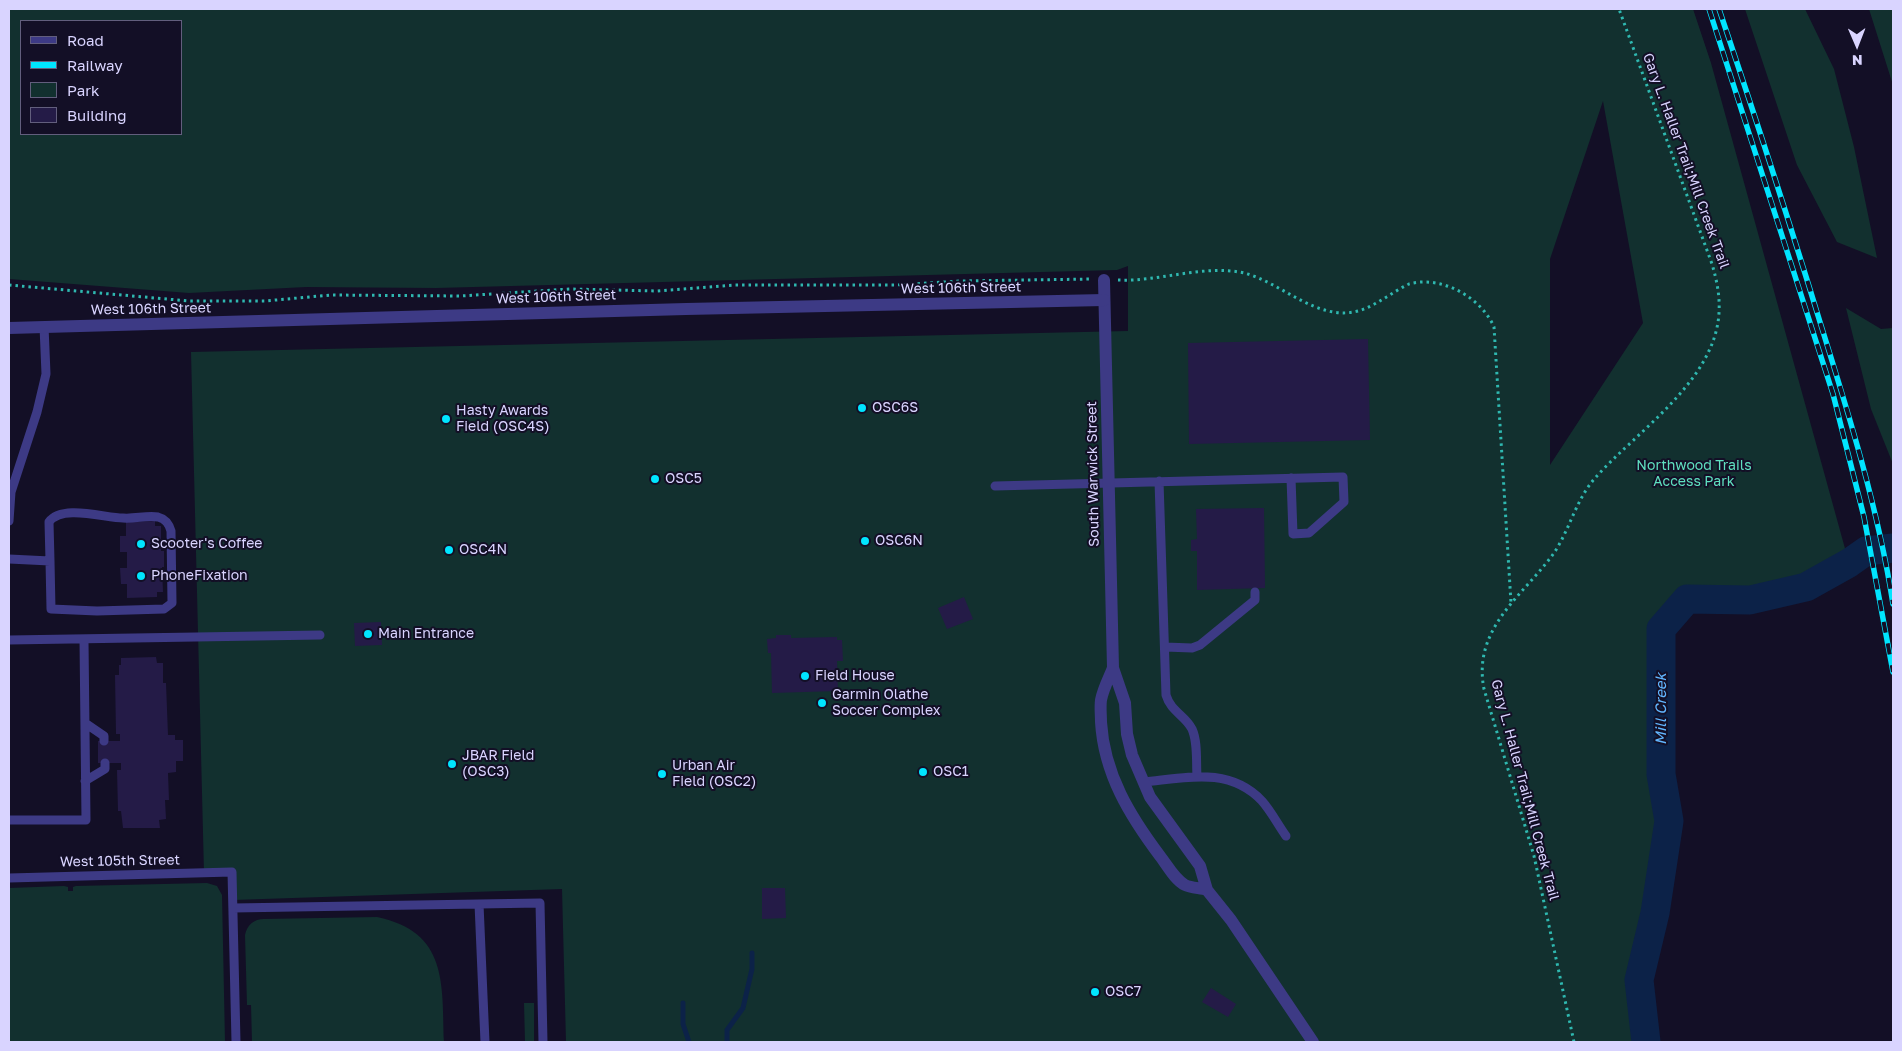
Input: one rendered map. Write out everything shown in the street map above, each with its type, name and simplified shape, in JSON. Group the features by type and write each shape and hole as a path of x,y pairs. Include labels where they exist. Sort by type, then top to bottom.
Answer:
{"street":[{"name":"South Warwick Street","path":"1104,280 1113,668 1125,703 1127,734 1132,755 1143,782 1159,811 1200,866 1207,890 1185,885 1174,874 1130,814 1119,791 1107,762 1102,741 1101,700 1113,668"},
{"name":"West 106th Street","path":"9,328 686,309 1104,300"},
{"path":"1207,890 1231,920 1313,1042"}],"lane":[{"path":"9,521 10,492 37,412 46,374 44,326"},
{"path":"995,486 1158,481 1291,478 1342,477 1344,502 1309,533 1293,534 1291,478"},
{"path":"1158,481 1166,695 1169,705 1192,728 1195,738 1197,776"},
{"path":"96,513 122,518 151,517 166,520 171,530 172,603 164,608 51,609 50,560 49,522 52,518 63,514 96,513"},
{"path":"9,558 50,560"},
{"path":"1164,648 1192,648 1200,645 1255,600 1255,592"},
{"path":"9,640 320,635"},
{"path":"9,820 86,820 84,640"},
{"path":"85,723 104,736 104,741"},
{"path":"85,782 105,769 105,763"},
{"path":"1143,782 1197,776 1221,777 1245,787 1262,801 1286,836"},
{"name":"West 105th Street","path":"9,878 232,872 233,908"},
{"path":"236,1042 233,908 540,903 543,1042"},
{"path":"479,904 485,1042"}],"path":[{"name":"Gary L. Haller Trail;Mill Creek Trail","path":"1574,1042 1534,856 1484,689 1481,674 1483,656 1493,629 1504,612 1553,554 1562,540 1572,516 1589,485 1671,404 1700,366 1710,346 1719,315 1719,300 1712,264 1619,9"}],"green space":[{"name":"Northwood Trails Access Park","path":"9,9 1693,9 1711,63 1849,563 1806,587 1750,600 1687,599 1661,629 1661,774 1669,821 1655,913 1639,980 1646,1042 566,1042 562,889 233,900 232,872 204,873 191,352 1128,331 1128,266 1117,270 436,288 306,287 189,293 9,279","holes":["1603,101 1643,323 1550,465 1550,259"]},
{"path":"1745,9 1805,9 1834,69 1854,147 1877,258 1837,242 1797,165"},
{"path":"1869,9 1893,9 1893,85"},
{"path":"1846,308 1881,329 1893,328 1893,464 1871,409"},
{"path":"207,883 217,886 222,895 225,1042 9,1042 9,888 64,886 68,887 68,891 73,891 73,887 76,886"},
{"path":"377,917 400,924 417,935 429,948 441,980 444,1042 252,1042 251,1005 247,1005 245,935 247,928 252,923 264,919"},
{"path":"524,1003 534,1003 534,1042 525,1042"}],"building":[{"path":"1368,339 1370,440 1189,444 1188,343"},
{"path":"1264,508 1265,588 1197,590 1197,551 1191,551 1191,540 1197,539 1196,509"},
{"path":"155,521 155,526 161,526 161,551 164,551 164,567 162,567 163,592 157,592 157,597 127,598 127,584 121,584 120,568 127,568 127,552 120,552 120,536 126,536 126,522"},
{"path":"964,597 973,619 947,629 938,608"},
{"name":"Main Entrance","path":"381,622 382,645 355,646 354,623"},
{"name":"Field House","path":"776,635 791,635 791,638 837,637 837,640 842,640 843,661 837,661 838,691 772,693 771,653 768,653 767,639 776,638"},
{"path":"156,657 157,663 163,663 163,683 166,683 168,735 175,735 175,740 183,740 183,761 176,761 176,772 168,773 169,800 165,800 166,819 159,820 160,828 123,828 121,811 118,811 117,770 121,770 121,763 98,763 98,741 120,741 120,734 116,734 115,675 119,675 121,658"},
{"path":"762,888 785,888 786,918 762,919"},
{"path":"1211,988 1236,1004 1228,1017 1202,1002"}],"waterway":[{"name":"Mill Creek","path":"1646,1042 1639,980 1655,913 1669,821 1661,774 1661,629 1687,599 1750,600 1806,587 1849,563 1866,551 1893,548"},
{"path":"727,1042 727,1030 743,1008 752,969 752,953"},
{"path":"683,1003 683,1024 689,1042"}],"railway":[{"path":"1709,9 1833,394 1864,517 1893,672"},
{"path":"1719,9 1783,204 1852,427 1871,497 1893,604"}],"place":[{"name":"OSC6S","path":"862,408"},
{"name":"Hasty Awards Field (OSC4S)","path":"446,419"},
{"name":"OSC5","path":"655,479"},
{"name":"OSC6N","path":"865,541"},
{"name":"Scooter's Coffee","path":"141,544"},
{"name":"OSC4N","path":"449,550"},
{"name":"PhoneFixation","path":"141,576"},
{"name":"Main Entrance","path":"368,634"},
{"name":"Field House","path":"805,676"},
{"name":"Garmin Olathe Soccer Complex","path":"822,703"},
{"name":"JBAR Field (OSC3)","path":"452,764"},
{"name":"OSC1","path":"923,772"},
{"name":"Urban Air Field (OSC2)","path":"662,774"},
{"name":"OSC7","path":"1095,992"}]}
